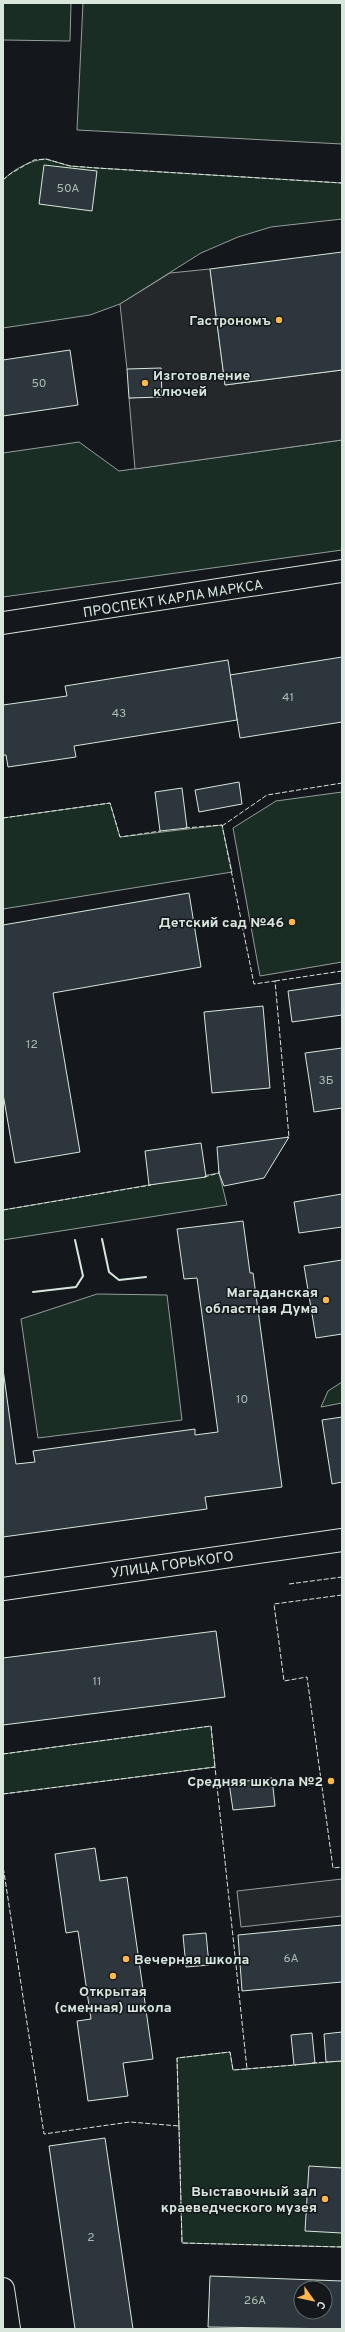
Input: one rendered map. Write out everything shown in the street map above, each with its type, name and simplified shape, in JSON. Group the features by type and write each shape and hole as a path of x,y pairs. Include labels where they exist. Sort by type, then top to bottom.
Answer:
{"street":[{"name":"ПРОСПЕКТ КАРЛА МАРКСА","path":"3,624 342,571"},
{"name":"УЛИЦА ГОРЬКОГО","path":"3,1589 342,1540"},
{"path":"3,2288 9,2329"}],"green space":[{"path":"3,3 71,3 70,41 3,40"},
{"path":"83,3 342,3 342,144 77,130"},
{"path":"46,159 70,166 342,183 342,219 271,227 238,237 201,253 120,304 90,315 3,328 3,180 12,172 23,166 34,161"},
{"path":"342,440 342,550 3,597 3,453 79,442 119,471"},
{"name":"Детский сад №46","path":"342,792 342,962 260,976 233,828 276,801"},
{"path":"110,803 120,837 222,825 232,872 3,909 3,818"},
{"path":"219,1173 227,1205 3,1240 3,1210"},
{"path":"97,1294 167,1295 182,1420 38,1438 21,1319"},
{"path":"342,1382 342,1403 321,1407 328,1391"},
{"path":"211,1726 215,1767 3,1794 3,1754"},
{"path":"230,2052 233,2070 342,2061 342,2247 182,2243 177,2058"}],"shaded area":[{"path":"210,269 225,385 342,370 342,440 135,469 129,398 162,396 127,369 120,304 170,273"},
{"path":"342,1879 342,1916 241,1927 237,1891"}],"building":[{"path":"44,165 97,171 92,211 39,204"},
{"name":"Гастрономъ","path":"342,252 342,370 225,385 210,269"},
{"path":"70,350 78,405 3,416 3,360"},
{"name":"Изготовление ключей","path":"161,368 162,397 129,398 127,369"},
{"path":"342,657 342,722 240,738 230,675"},
{"path":"228,660 237,720 74,746 76,757 8,767 6,755 3,755 3,705 67,696 65,686"},
{"path":"239,782 242,804 199,812 195,790"},
{"path":"182,788 187,828 160,831 155,792"},
{"path":"189,893 201,967 53,993 80,1152 15,1163 3,1094 3,925"},
{"path":"342,983 342,1015 292,1022 288,991"},
{"path":"263,1006 270,1088 212,1093 204,1012"},
{"path":"342,1048 342,1108 314,1112 305,1053"},
{"path":"289,1137 264,1178 224,1186 219,1173 217,1147"},
{"path":"201,1143 206,1177 149,1185 145,1151"},
{"path":"342,1194 342,1227 299,1233 294,1202"},
{"path":"243,1221 250,1273 253,1273 282,1487 205,1497 207,1509 3,1537 3,1369 16,1464 35,1462 33,1451 195,1429 195,1435 218,1432 197,1278 184,1279 177,1229"},
{"name":"Магаданская областная Дума","path":"342,1260 342,1334 316,1338 304,1266"},
{"path":"342,1417 342,1482 332,1484 322,1420"},
{"path":"216,1631 225,1697 3,1725 3,1658"},
{"path":"272,1778 275,1806 233,1810 229,1783"},
{"name":"Открытая (сменная) школа","path":"95,1848 100,1881 127,1877 153,2059 123,2063 128,2096 88,2101 77,2021 91,2019 78,1931 66,1933 55,1854"},
{"path":"342,1925 342,1982 242,1991 238,1935"},
{"path":"206,1933 209,1965 186,1967 183,1935"},
{"path":"342,2032 342,2061 326,2062 324,2034"},
{"path":"312,2033 315,2063 294,2065 291,2035"},
{"path":"105,2138 133,2329 75,2329 49,2146"},
{"name":"Выставочный зал краеведческого музея","path":"309,2166 342,2168 342,2233 305,2231"},
{"path":"210,2276 316,2280 293,2280 293,2320 333,2320 333,2281 342,2281 342,2329 208,2327"}],"fence":[{"path":"3,180 10,174 34,160 46,159 70,166 342,183"},
{"path":"222,826 267,795 342,783"},
{"path":"3,818 110,803 120,837 161,831"},
{"path":"185,828 222,825 254,984 275,981 289,1137 287,1137"},
{"path":"275,981 342,971"},
{"path":"204,1177 219,1173 219,1171"},
{"path":"3,1210 151,1185"},
{"path":"289,1584 342,1577"},
{"path":"342,1595 274,1604 284,1681 307,1677 333,1868 342,1867"},
{"path":"3,1754 211,1726 215,1767 213,1767"},
{"path":"3,1794 215,1767 247,2069 233,2070 230,2052 177,2058 179,2126 130,2122 44,2134 3,1866"},
{"path":"312,2063 328,2062"},
{"path":"246,2069 296,2065"},
{"path":"179,2125 182,2243 342,2247"}],"wall":[{"path":"102,1239 109,1272 119,1280 146,1277"},
{"path":"33,1292 76,1287 83,1276 75,1240"}],"place":[{"name":"Гастрономъ","path":"279,320"},
{"name":"Изготовление ключей","path":"145,383"},
{"name":"Детский сад №46","path":"292,922"},
{"name":"Магаданская областная Дума","path":"326,1300"},
{"name":"Средняя школа №2","path":"331,1781"},
{"name":"Вечерняя школа","path":"126,1959"},
{"name":"Открытая (сменная) школа","path":"113,1976"},
{"name":"Выставочный зал краеведческого музея","path":"325,2199"}]}
